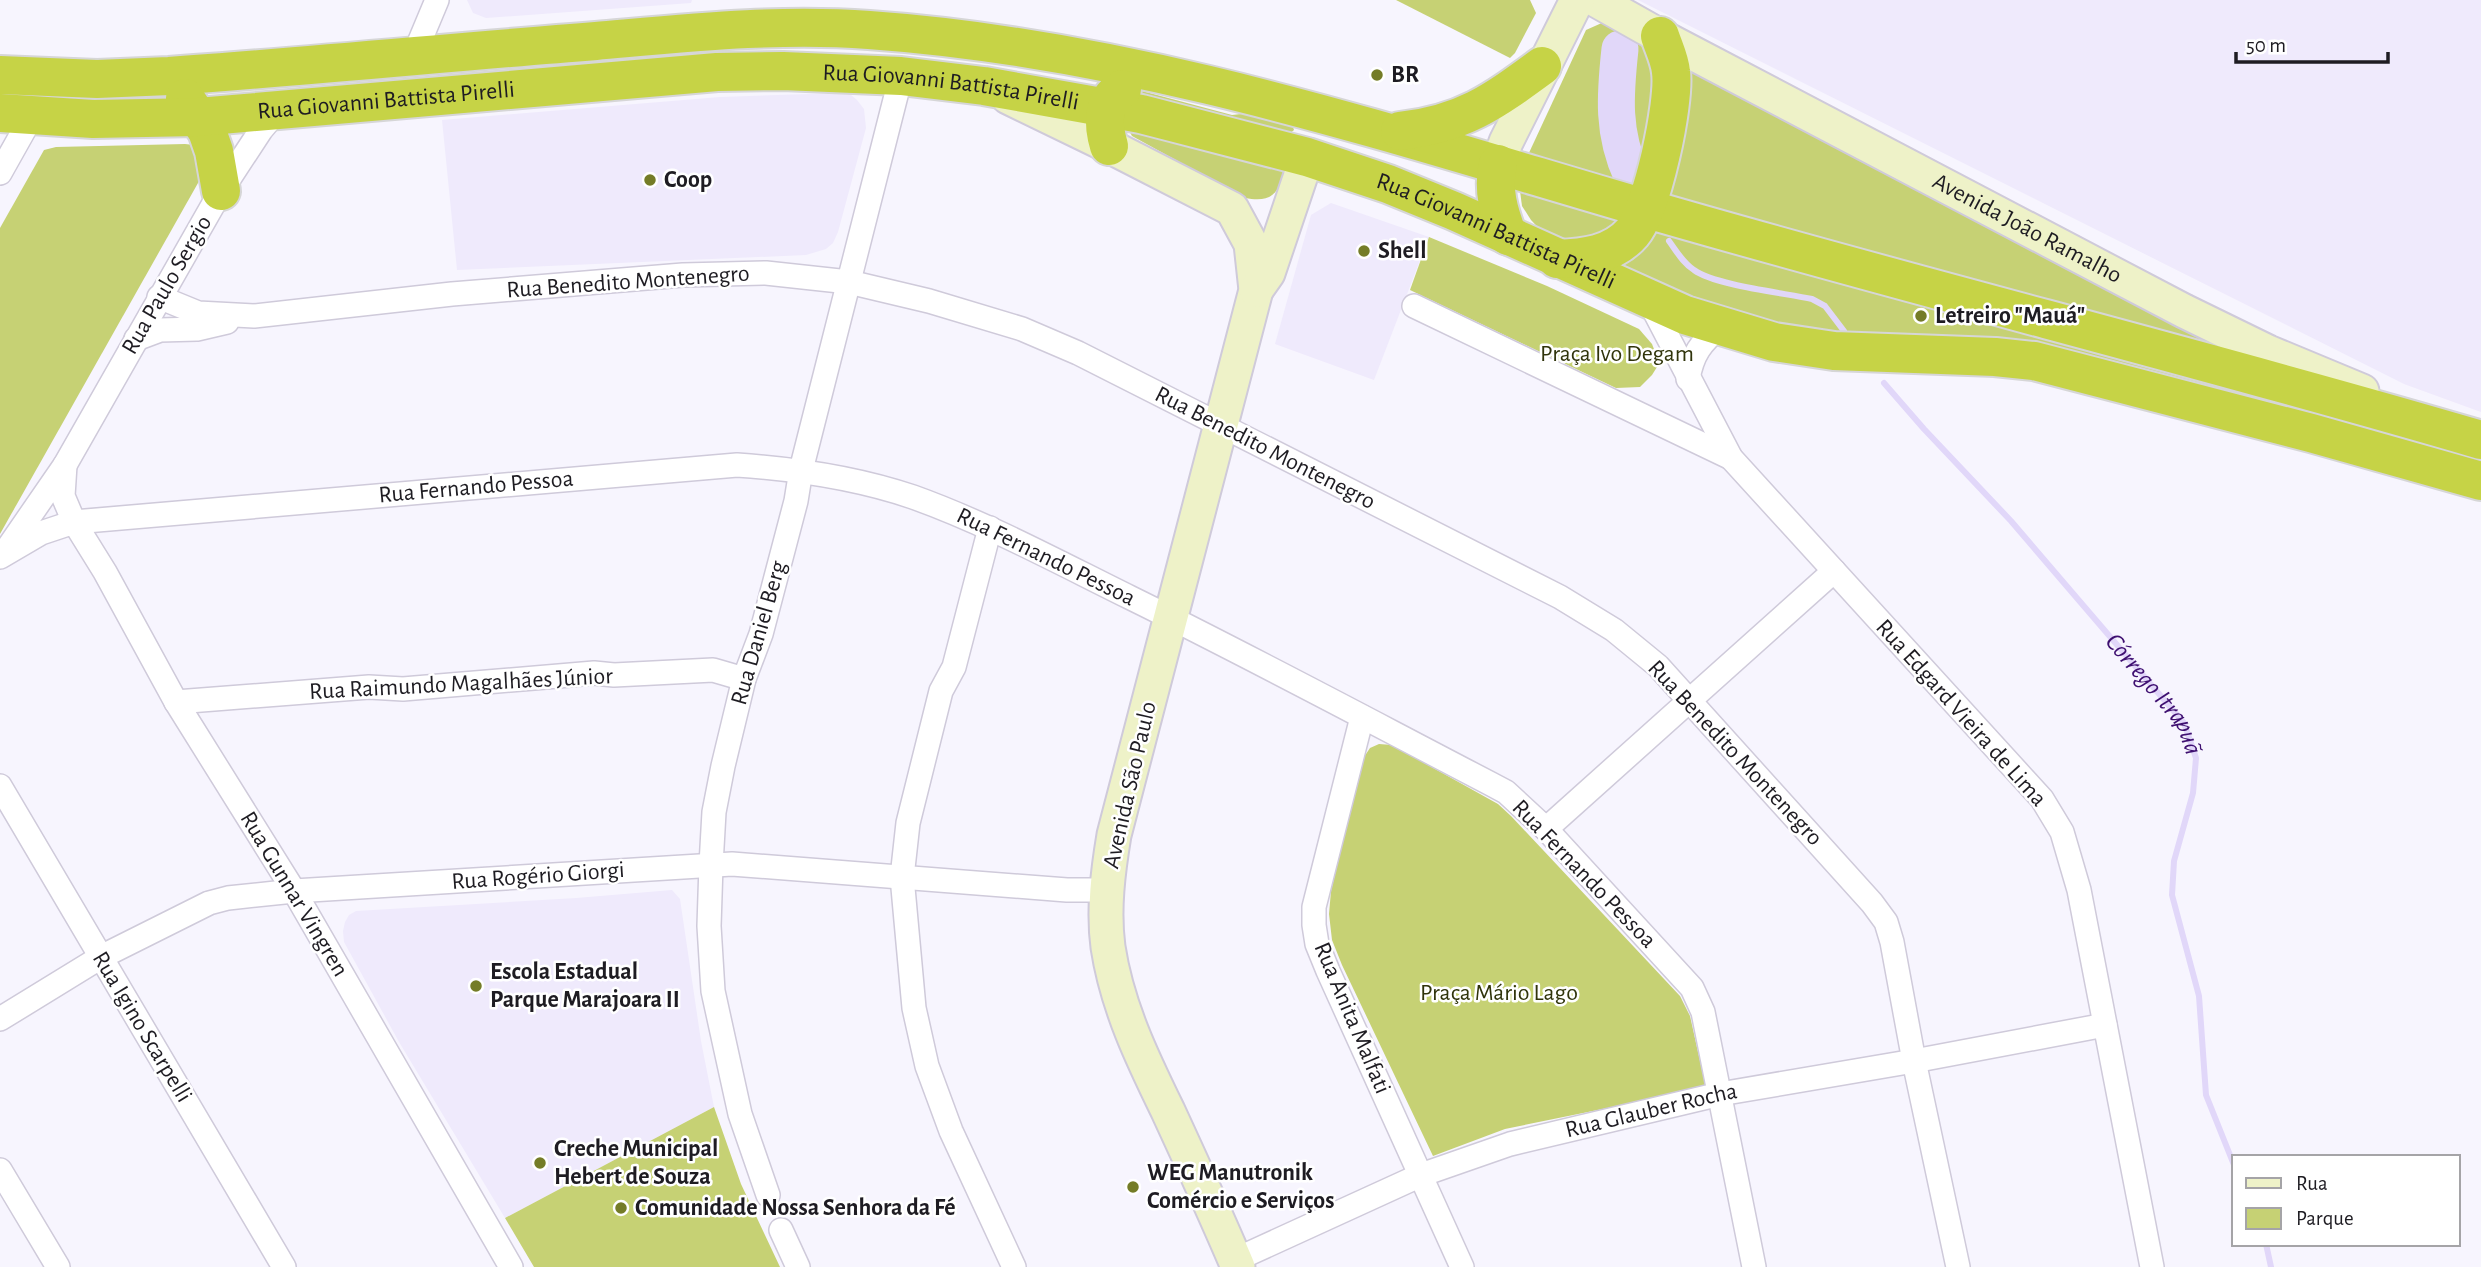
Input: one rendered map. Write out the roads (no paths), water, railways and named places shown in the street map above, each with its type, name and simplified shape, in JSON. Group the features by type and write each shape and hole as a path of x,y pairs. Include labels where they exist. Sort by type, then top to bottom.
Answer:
{"highway":[{"name":"Rua Giovanni Battista Pirelli","path":"0,75 97,79 169,76 757,27 851,29 987,41 1119,64 1389,132 1646,209"},
{"path":"1557,258 1585,258 1605,252 1631,235 1646,209 1653,188 1671,90 1671,72 1660,36"},
{"path":"1389,132 1426,128 1464,116 1503,95 1542,66"},
{"name":"Rua Giovanni Battista Pirelli","path":"16,115 93,119 198,117 717,72 783,71 901,76 984,86 1108,107 1307,157 1388,184 1647,298 1720,327 1774,342 1834,351 1995,356 2045,363 2481,481"},
{"path":"169,76 207,131 214,151 221,191"},
{"path":"1110,146 1104,120 1108,107 1118,92 1126,87 1140,86 1189,97 1226,89"},
{"path":"1298,108 1307,133 1307,157"},
{"path":"1498,164 1496,191 1499,212 1508,236"},
{"name":"Avenida João Ramalho","path":"1646,209 2474,438"}],"main road":[{"path":"1498,164 1542,66 1577,0"},
{"name":"Avenida João Ramalho","path":"1596,0 2184,311 2269,352 2474,438"},
{"path":"984,86 1110,146 1232,209 1262,210 1292,204"},
{"name":"Avenida São Paulo","path":"1256,290 1268,273 1307,157"},
{"name":"Avenida São Paulo","path":"1231,1265 1127,1023 1108,944 1107,890 1114,835 1256,290 1251,244 1241,221 1232,209"}],"street":[{"path":"414,55 437,0"},
{"name":"Rua Daniel Berg","path":"768,1195 740,1114 713,991 709,926 715,802 744,679 761,634 796,501 801,470 901,76"},
{"name":"Rua Paulo Sergio","path":"2,556 65,465 221,191 261,130 277,111"},
{"path":"0,173 16,115"},
{"name":"Rua Benedito Montenegro","path":"159,297 198,313 254,316 452,294 683,275 765,273 849,282 929,300 1022,329 1077,353 1578,608 1614,630 1658,666 1872,903 1886,922 1958,1267"},
{"name":"Rua Edgard Vieira de Lima","path":"1647,298 1731,458 2042,799 2062,832 2079,890 2152,1267"},
{"path":"1414,306 1731,458"},
{"path":"136,339 160,330 197,329 254,316"},
{"path":"1688,379 1692,358 1697,349 1720,327"},
{"name":"Rua Paulo Sergio","path":"65,465 63,496 74,523"},
{"name":"Rua Fernando Pessoa","path":"2,556 41,533 74,523 737,465 801,470 910,496 990,528 1171,618 1506,792 1546,829 1692,988 1703,1012 1754,1267"},
{"name":"Rua Gunnar Vingren","path":"74,523 176,702 294,891 511,1267"},
{"path":"990,528 954,667 937,705 908,823 902,877 914,1008 927,1066 951,1131 1014,1267"},
{"path":"1546,829 1834,571"},
{"name":"Rua Raimundo Magalhães Júnior","path":"176,702 369,687 403,689 594,673 614,675 713,670 744,679"},
{"name":"Rua Anita Malfati","path":"1362,717 1318,892 1314,925 1317,944 1462,1267"},
{"name":"Rua Igino Scarpelli","path":"0,786 284,1267"},
{"name":"Rua Rogério Giorgi","path":"0,1019 101,957 209,903 228,898 294,891 732,864 1067,890 1107,890"},
{"name":"Rua Glauber Rocha","path":"1231,1265 1421,1175 1510,1143 1720,1094 2105,1025"},
{"path":"0,1170 58,1267"},
{"path":"781,1230 798,1267"}],"waterway":[{"name":"Córrego Itrapuã","path":"1620,49 1617,82 1618,129 1632,176"},
{"name":"Córrego Itrapuã","path":"1669,241 1680,257 1694,270 1733,284 1812,299 1825,306 1844,331"},
{"name":"Córrego Itrapuã","path":"1884,383 2011,521 2184,723 2196,758 2193,793 2174,861 2172,895 2199,996 2206,1095 2232,1160"},
{"name":"Córrego Itrapuã","path":"2266,1246 2271,1267"}],"place":[{"name":"BR","path":"1377,75"},
{"name":"Coop","path":"650,180"},
{"name":"Shell","path":"1364,251"},
{"name":"Letreiro \"Mauá\"","path":"1921,316"},
{"name":"Escola Estadual Parque Marajoara II","path":"476,986"},
{"name":"Creche Municipal Hebert de Souza","path":"540,1163"},
{"name":"WEG Manutronik Comércio e Serviços","path":"1133,1187"},
{"name":"Comunidade Nossa Senhora da Fé","path":"621,1208"}],"park label":[{"name":"Praça Ivo Degam","path":"1617,354"},
{"name":"Praça Mário Lago","path":"1499,993"}]}
